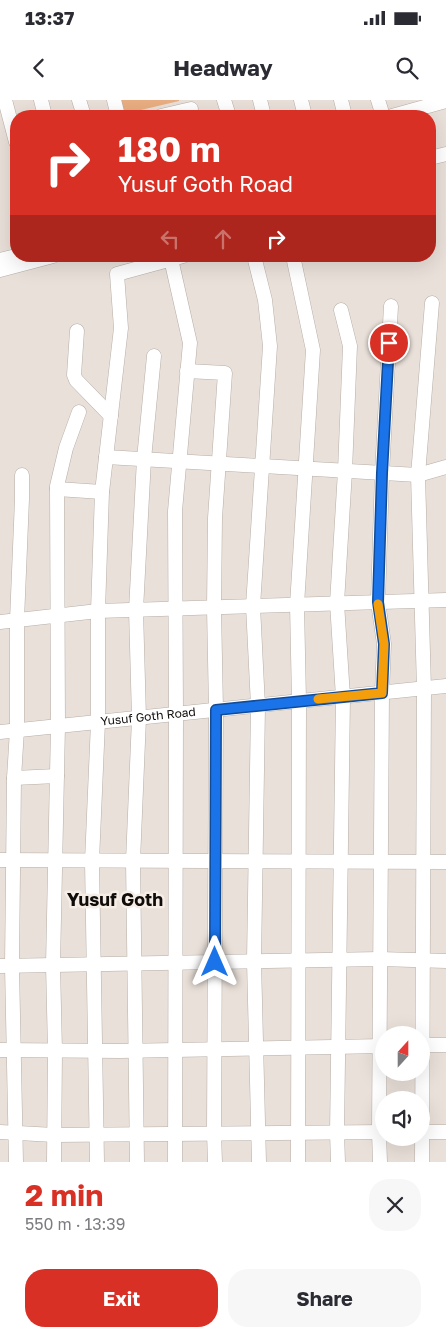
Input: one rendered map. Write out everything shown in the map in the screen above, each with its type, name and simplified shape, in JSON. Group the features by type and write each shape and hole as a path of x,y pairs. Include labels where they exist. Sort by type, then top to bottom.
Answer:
{"street":[{"path":"404,110 415,104 446,101"},
{"path":"7,102 10,115"},
{"path":"0,270 30,262"},
{"path":"97,1162 92,861 98,722 98,611 102,492 121,328 117,274 162,262"},
{"path":"174,1162 175,511 190,343 178,262"},
{"path":"256,262 265,300 270,346 254,606 258,706 254,961 259,1162"},
{"path":"294,262 313,350 297,605 299,702 298,1162"},
{"path":"422,1026 424,689 418,475 432,303"},
{"path":"382,1026 380,958 384,644 378,602 390,306"},
{"path":"338,1162 343,697 337,604 350,346 341,310"},
{"path":"77,331 74,375 76,380 111,416"},
{"path":"137,1162 133,861 139,718 136,610 144,459 154,356"},
{"path":"187,371 225,374 215,518 215,1162"},
{"path":"54,1162 56,1051 53,965 58,726 57,489 66,448 79,412"},
{"path":"106,457 418,475 446,467"},
{"path":"16,1162 7,1050 6,966 7,860 17,730 17,620 22,475"},
{"path":"57,489 102,492"},
{"path":"0,622 98,611 446,600"},
{"name":"Yusuf Goth Road","path":"0,732 446,686"},
{"path":"14,778 57,776"},
{"path":"7,860 446,862"},
{"path":"6,966 380,958 446,961"},
{"path":"430,1045 446,1045"},
{"path":"7,1050 136,1051 375,1046"},
{"path":"0,1132 54,1135 375,1132"},
{"path":"430,1132 446,1132"},
{"path":"380,1162 381,1146"},
{"path":"421,1146 422,1162"}],"shaded area":[{"path":"121,100 179,100 141,110 123,110"}],"slow traffic":[{"path":"318,699 382,693 384,644 378,604"}],"district":[{"name":"Yusuf Goth","path":"115,900"}],"route":[{"path":"215,962 216,710 382,693 384,644 378,602 389,343"}]}
